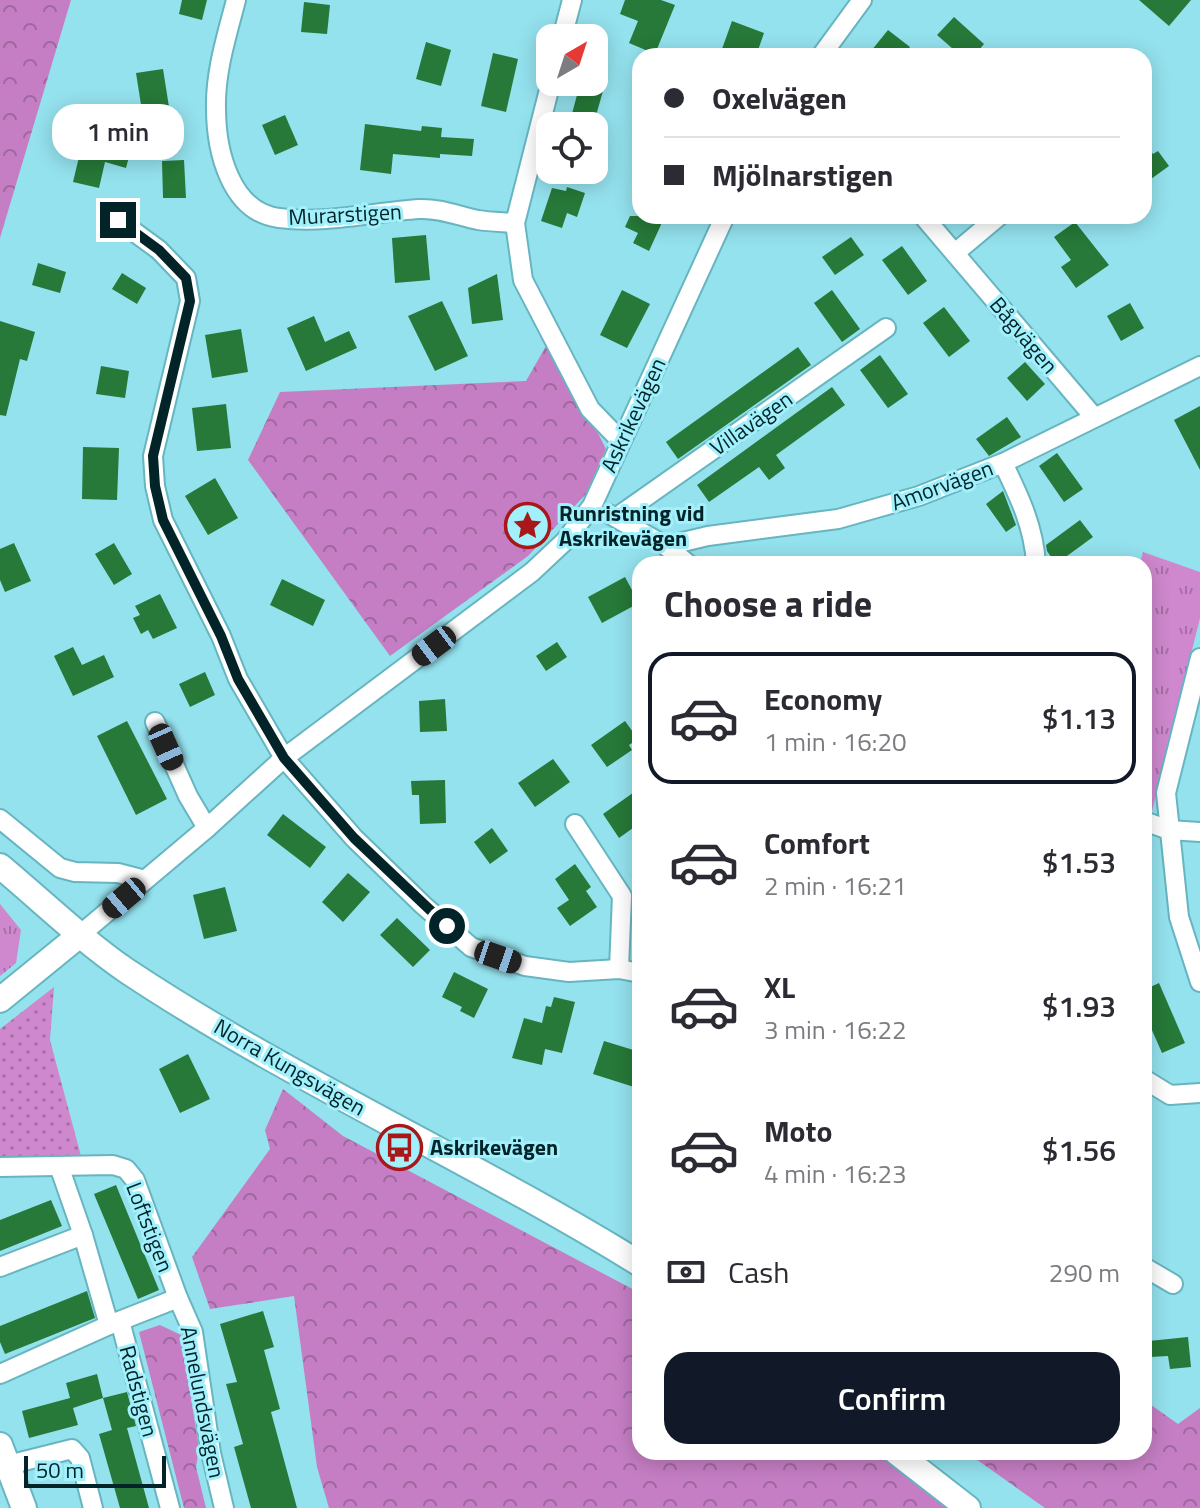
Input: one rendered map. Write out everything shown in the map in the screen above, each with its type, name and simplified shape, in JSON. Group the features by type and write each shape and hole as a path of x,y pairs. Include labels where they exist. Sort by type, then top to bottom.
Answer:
{"main road":[{"name":"Norra Kungsvägen","path":"0,866 126,970 333,1093 510,1187 632,1259"},
{"path":"0,1000 81,934"},
{"path":"906,1460 968,1508"},
{"path":"5,1469 24,1508"}],"street":[{"name":"Murarstigen","path":"236,0 218,76 216,108 229,182 255,211 278,218 306,219 423,209 451,212 481,221 515,223"},
{"path":"566,24 572,0"},
{"path":"827,48 862,0"},
{"path":"547,96 515,223 523,280 590,409 621,441"},
{"path":"118,220 159,250 186,278 190,301 153,456 155,486 163,520 221,636 238,679 284,758 354,838 471,947 525,966 569,972 619,969 632,971"},
{"name":"Askrikevägen","path":"81,934 207,828 284,758 532,572 565,541 592,506 721,224"},
{"name":"Bågvägen","path":"930,224 1094,417"},
{"path":"955,253 989,224"},
{"name":"Villavägen","path":"617,517 886,328"},
{"name":"Amorvägen","path":"666,546 708,536 838,519 919,496 1003,463 1200,366"},
{"path":"1003,463 1025,510 1036,556"},
{"path":"592,506 617,517 678,556"},
{"path":"1200,658 1166,793 1179,917 1200,982"},
{"path":"155,722 188,796 207,828"},
{"path":"0,819 60,868 75,872 118,873 145,880"},
{"path":"575,824 622,896 619,969"},
{"path":"1152,824 1169,830 1200,832"},
{"path":"1152,1084 1170,1095 1200,1093"},
{"name":"Loftstigen","path":"59,1166 113,1165 126,1169 135,1180 178,1298"},
{"path":"0,1167 59,1166"},
{"name":"Radstigen","path":"59,1166 115,1323 170,1508"},
{"path":"0,1267 83,1235"},
{"path":"1152,1272 1173,1284"},
{"name":"Annelundsvägen","path":"0,1374 178,1298 193,1332 211,1453 224,1508"},
{"path":"5,1469 72,1449 80,1458 93,1508"}],"green space":[{"path":"0,0 71,0 0,238"},
{"path":"550,339 606,449 586,494 528,556 390,656 248,460 280,392 526,381"},
{"path":"1143,552 1200,572 1200,618 1152,811 1152,556 1142,556"},
{"path":"0,904 21,930 16,963 0,976"},
{"path":"54,987 50,1040 81,1156 0,1156 0,1029"},
{"path":"283,1089 343,1136 632,1289 632,1460 888,1460 950,1508 329,1508 317,1467 294,1296 210,1309 192,1257 270,1149 265,1130"},
{"path":"160,1325 181,1335 199,1448 196,1467 206,1508 184,1508 139,1332"},
{"path":"1152,1406 1178,1424 1200,1408 1200,1508 1045,1508 977,1460 1152,1460"}],"building":[{"path":"182,0 207,0 202,20 179,14"},
{"path":"625,0 661,0 675,5 657,48 641,48 629,43 638,21 620,14"},
{"path":"1139,0 1191,0 1169,26"},
{"path":"304,2 330,5 327,34 301,32"},
{"path":"954,17 984,44 981,48 952,48 937,35"},
{"path":"732,21 764,33 759,48 722,48"},
{"path":"888,30 910,47 909,48 873,48"},
{"path":"426,42 451,50 441,86 416,79"},
{"path":"493,53 518,59 506,112 481,106"},
{"path":"163,69 169,107 142,111 136,73"},
{"path":"577,96 602,96 597,112 572,112"},
{"path":"285,115 298,145 275,155 262,125"},
{"path":"365,124 421,131 422,126 442,128 441,137 474,139 472,156 440,154 440,158 393,154 391,174 360,170"},
{"path":"63,133 131,149 126,168 105,162 99,188 73,182 79,157 59,152"},
{"path":"1158,151 1169,166 1152,178 1152,153"},
{"path":"184,160 186,198 163,198 162,161"},
{"path":"567,187 585,193 577,217 567,213 562,228 541,221 552,188 566,191"},
{"path":"630,216 632,224 661,224 649,251 633,243 638,233 625,227"},
{"path":"1077,224 1109,265 1076,288 1061,267 1071,260 1054,237"},
{"path":"426,235 430,280 395,283 392,238"},
{"path":"851,237 864,255 835,275 822,257"},
{"path":"902,246 927,281 908,295 882,260"},
{"path":"38,263 66,272 60,293 32,285"},
{"path":"122,273 146,288 137,304 112,289"},
{"path":"497,274 503,320 472,324 468,288"},
{"path":"622,290 650,304 627,348 600,335"},
{"path":"832,290 860,329 842,342 814,303"},
{"path":"442,301 468,356 435,371 408,316"},
{"path":"1130,303 1144,328 1121,341 1107,316"},
{"path":"944,307 970,341 949,357 923,323"},
{"path":"314,316 325,342 349,331 357,348 306,371 287,328"},
{"path":"0,321 35,332 27,361 20,359 6,416 0,415"},
{"path":"241,329 248,372 212,378 205,335"},
{"path":"798,347 811,365 678,459 666,442"},
{"path":"880,355 908,394 888,408 860,370"},
{"path":"1025,362 1045,384 1027,401 1007,378"},
{"path":"101,366 129,371 125,398 96,394"},
{"path":"832,387 845,405 776,455 785,468 769,480 759,467 709,502 697,485"},
{"path":"226,404 231,448 197,451 192,408"},
{"path":"1200,406 1200,470 1174,420"},
{"path":"1007,417 1021,437 989,456 976,439"},
{"path":"83,447 119,448 117,500 82,499"},
{"path":"1057,453 1083,489 1064,502 1039,466"},
{"path":"215,478 238,518 208,535 185,496"},
{"path":"1003,491 1016,525 1006,532 986,504"},
{"path":"1080,520 1093,537 1067,556 1050,556 1046,545"},
{"path":"14,543 31,581 5,592 0,580 0,549"},
{"path":"114,543 132,574 114,585 95,554"},
{"path":"625,577 632,590 632,607 602,623 588,597"},
{"path":"282,579 325,600 313,626 270,605"},
{"path":"160,594 177,628 153,639 148,630 141,634 133,618 140,615 135,606"},
{"path":"557,642 567,657 546,671 536,656"},
{"path":"73,647 82,665 104,655 114,677 73,696 54,656"},
{"path":"205,672 215,695 190,707 179,684"},
{"path":"445,699 447,731 420,732 419,701"},
{"path":"127,721 167,799 136,815 97,736"},
{"path":"625,721 632,731 632,743 629,745 632,750 607,767 591,745"},
{"path":"553,759 570,782 535,807 518,783"},
{"path":"445,780 446,823 420,824 419,795 412,795 411,781"},
{"path":"632,794 632,829 619,838 603,814"},
{"path":"283,814 326,847 310,868 267,835"},
{"path":"492,828 508,851 490,864 474,842"},
{"path":"575,864 591,887 586,891 597,907 570,926 557,908 569,900 555,879"},
{"path":"348,873 370,892 343,922 322,902"},
{"path":"225,887 237,931 204,939 193,895"},
{"path":"397,918 430,950 413,967 380,935"},
{"path":"454,972 488,989 474,1018 460,1011 462,1007 442,997"},
{"path":"1159,983 1185,1043 1162,1053 1152,1030 1152,986"},
{"path":"554,997 575,1002 562,1053 545,1049 542,1065 512,1058 524,1018 542,1023 546,1006 551,1007"},
{"path":"604,1041 632,1050 632,1086 593,1074"},
{"path":"188,1054 210,1099 180,1113 159,1069"},
{"path":"116,1185 159,1290 138,1299 94,1194"},
{"path":"51,1200 62,1226 0,1251 0,1220"},
{"path":"87,1291 95,1318 5,1354 0,1342 0,1326"},
{"path":"263,1311 274,1347 264,1350 280,1409 271,1412 297,1508 251,1508 234,1447 243,1444 226,1384 237,1382 220,1324"},
{"path":"1188,1337 1191,1367 1170,1369 1168,1356 1152,1357 1152,1341"},
{"path":"97,1374 103,1398 73,1408 78,1425 29,1438 22,1411 70,1398 66,1383"},
{"path":"127,1392 136,1426 127,1428 149,1508 120,1508 99,1434 112,1430 103,1398"}],"place":[{"name":"Runristning vid Askrikevägen","path":"528,526"},
{"name":"Askrikevägen","path":"399,1147"}],"route":[{"path":"118,220 159,250 186,278 190,301 153,456 155,486 163,520 221,636 238,679 284,758 354,838 447,926"}]}
